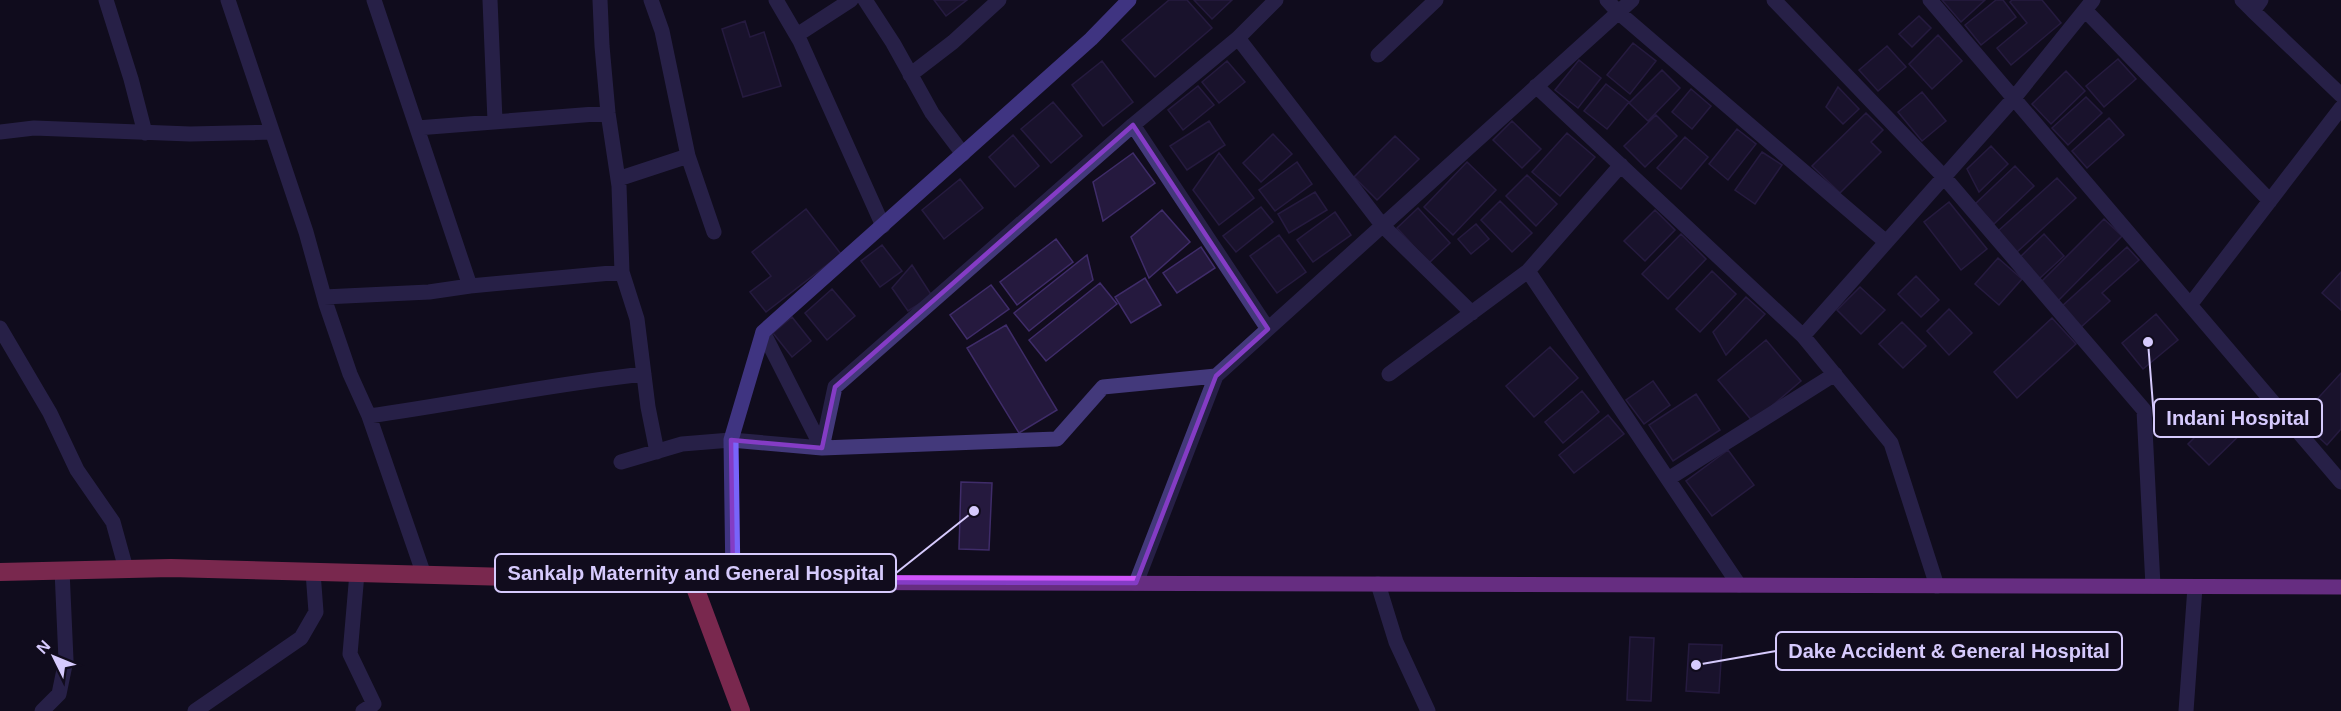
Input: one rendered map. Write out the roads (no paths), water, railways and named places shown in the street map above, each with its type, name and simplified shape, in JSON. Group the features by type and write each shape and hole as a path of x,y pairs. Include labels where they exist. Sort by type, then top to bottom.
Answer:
{"highway":[{"path":"0,572 171,568 693,582 741,711"}],"main road":[{"path":"693,582 2341,587"}],"street":[{"path":"106,0 145,133"},
{"path":"228,0 306,232 324,297 350,374 369,416 424,575"},
{"path":"374,0 470,286"},
{"path":"490,0 495,121"},
{"path":"600,0 608,113 618,179 622,272 637,319 657,452"},
{"path":"651,0 662,31 688,156 714,232"},
{"path":"776,0 797,35 883,226"},
{"path":"797,35 851,0"},
{"path":"865,0 932,113 963,154"},
{"path":"910,75 953,42 999,0"},
{"path":"733,582 731,440 763,332 1091,39 1129,0"},
{"path":"822,448 835,387 1133,125 1238,38 1276,0"},
{"path":"1378,55 1436,0"},
{"path":"1607,0 1618,12 1886,243"},
{"path":"1136,583 1216,376 1632,0"},
{"path":"1774,0 1944,177 2144,410 2153,586"},
{"path":"1930,0 2341,482"},
{"path":"2252,4 2341,95"},
{"path":"1803,336 2014,98 2089,5 2270,201"},
{"path":"1238,38 1382,225 1472,313"},
{"path":"1536,86 1803,336 1891,443 1937,586"},
{"path":"2190,305 2341,108"},
{"path":"417,128 608,113"},
{"path":"1133,125 1268,329"},
{"path":"0,132 34,128 145,133 272,132"},
{"path":"618,179 688,156"},
{"path":"1389,374 1528,271 1621,165"},
{"path":"1528,271 1739,585"},
{"path":"324,297 429,292 622,272"},
{"path":"0,328 50,413 77,470 113,522 126,569"},
{"path":"763,332 822,448"},
{"path":"369,416 524,390 644,374"},
{"path":"1668,479 1835,374"},
{"path":"621,462 682,444 731,440 822,448 1057,439 1103,387 1216,376"},
{"path":"42,711 59,694 66,660 62,570"},
{"path":"195,711 301,638 316,612 313,572"},
{"path":"357,573 350,654 374,704 363,711"},
{"path":"1378,584 1396,642 1428,711"},
{"path":"2186,711 2195,587"}],"place":[{"name":"Indani Hospital","path":"2148,342"},
{"name":"Sankalp Maternity and General Hospital","path":"974,511"},
{"name":"Dake Accident & General Hospital","path":"1696,665"}]}
